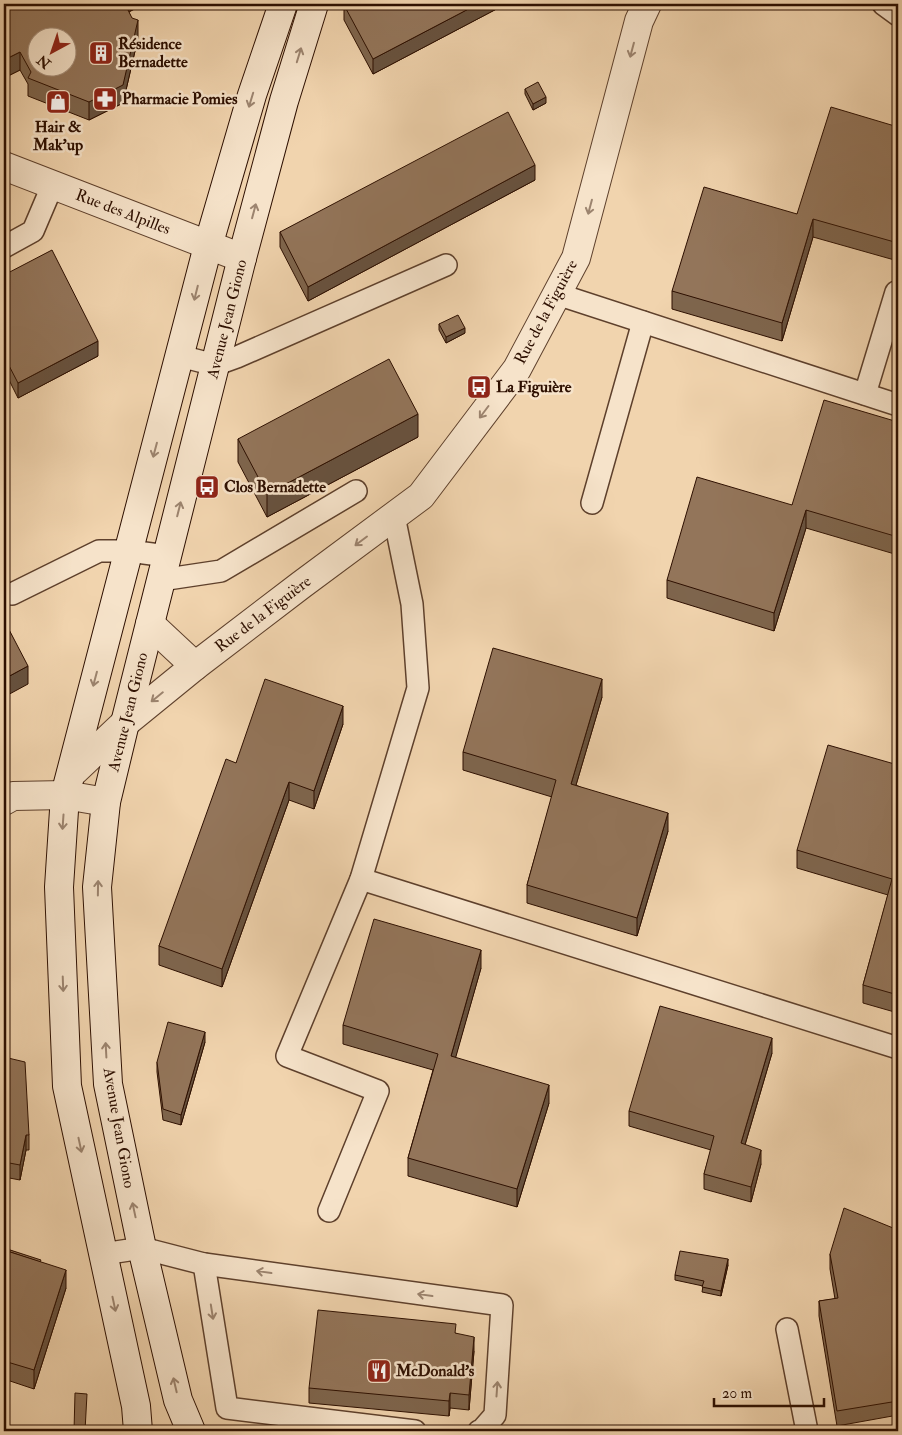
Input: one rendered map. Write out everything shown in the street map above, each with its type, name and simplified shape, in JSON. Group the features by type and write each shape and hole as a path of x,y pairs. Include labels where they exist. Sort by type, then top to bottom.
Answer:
{"main road":[{"path":"138,1431 136,1406 67,1086 59,887 68,784 208,246 252,95 283,4"},
{"name":"Avenue Jean Giono","path":"191,1431 178,1400 142,1248 108,1084 97,886 106,802 124,723 242,258 284,101 314,4"},
{"name":"Rue de la Figuière","path":"68,784 124,723 195,666 421,496 517,369 576,258 639,21 647,4"},
{"name":"Rue des Alpilles","path":"4,166 242,258"},
{"path":"150,624 195,666"},
{"path":"4,801 14,796 68,784 106,802"}],"lane":[{"path":"883,4 898,15"},
{"path":"4,247 33,231 53,184"},
{"path":"180,356 215,365 446,265"},
{"path":"865,394 896,292"},
{"path":"557,294 898,405"},
{"path":"592,503 643,322"},
{"path":"12,594 99,551 129,551 164,568 221,572 356,491"},
{"path":"329,1211 378,1091 287,1056 361,878 418,688 412,604 394,516"},
{"path":"361,878 898,1048"},
{"path":"103,1254 142,1248 204,1264 502,1305 495,1415 479,1431"},
{"path":"204,1264 227,1408 416,1431"},
{"path":"787,1329 807,1431"}],"building":[{"name":"Résidence Bernadette","path":"4,4 125,4 132,18 138,20 123,85 89,102 28,78 78,78 78,28 28,28 28,67 20,52 4,60"},
{"path":"478,4 373,59 344,5"},
{"path":"538,82 546,97 533,104 525,89"},
{"path":"831,107 898,127 898,243 813,219 782,323 672,291 704,187 797,214"},
{"path":"508,112 535,165 308,287 280,232"},
{"path":"52,250 98,341 18,383 4,356 4,275"},
{"path":"458,315 465,328 446,337 439,324"},
{"path":"389,359 418,414 267,494 238,439"},
{"path":"824,400 898,422 898,537 806,510 774,613 667,580 697,477 792,505"},
{"path":"4,620 28,666 4,679"},
{"path":"493,648 602,679 571,784 668,813 637,918 527,885 556,780 463,752"},
{"path":"265,679 343,706 314,791 289,782 222,969 159,946 226,759 236,763"},
{"path":"828,745 898,765 898,995 863,985 892,879 797,850"},
{"path":"374,919 481,950 451,1056 549,1085 517,1189 408,1158 438,1054 343,1025"},
{"path":"660,1006 772,1038 741,1143 761,1150 751,1187 704,1174 714,1136 629,1111"},
{"path":"168,1022 205,1032 181,1115 163,1109 157,1062"},
{"path":"4,1057 25,1062 29,1135 26,1135 20,1165 4,1162"},
{"path":"844,1208 898,1230 898,1401 837,1411 819,1301 838,1298 830,1254"},
{"path":"4,1248 41,1260 40,1262 4,1250"},
{"path":"4,1250 66,1270 34,1370 4,1361"},
{"path":"680,1251 728,1259 721,1291 702,1287 704,1281 675,1275"},
{"path":"318,1310 456,1324 455,1333 474,1337 469,1395 450,1393 449,1401 309,1388"},
{"path":"75,1393 87,1394 85,1431 74,1431"}],"place":[{"name":"Résidence Bernadette","path":"101,53"},
{"name":"Pharmacie Pomies","path":"105,99"},
{"name":"Hair & Mak'up","path":"58,102"},
{"name":"La Figuière","path":"479,387"},
{"name":"Clos Bernadette","path":"207,487"},
{"name":"McDonald's","path":"379,1371"}]}
